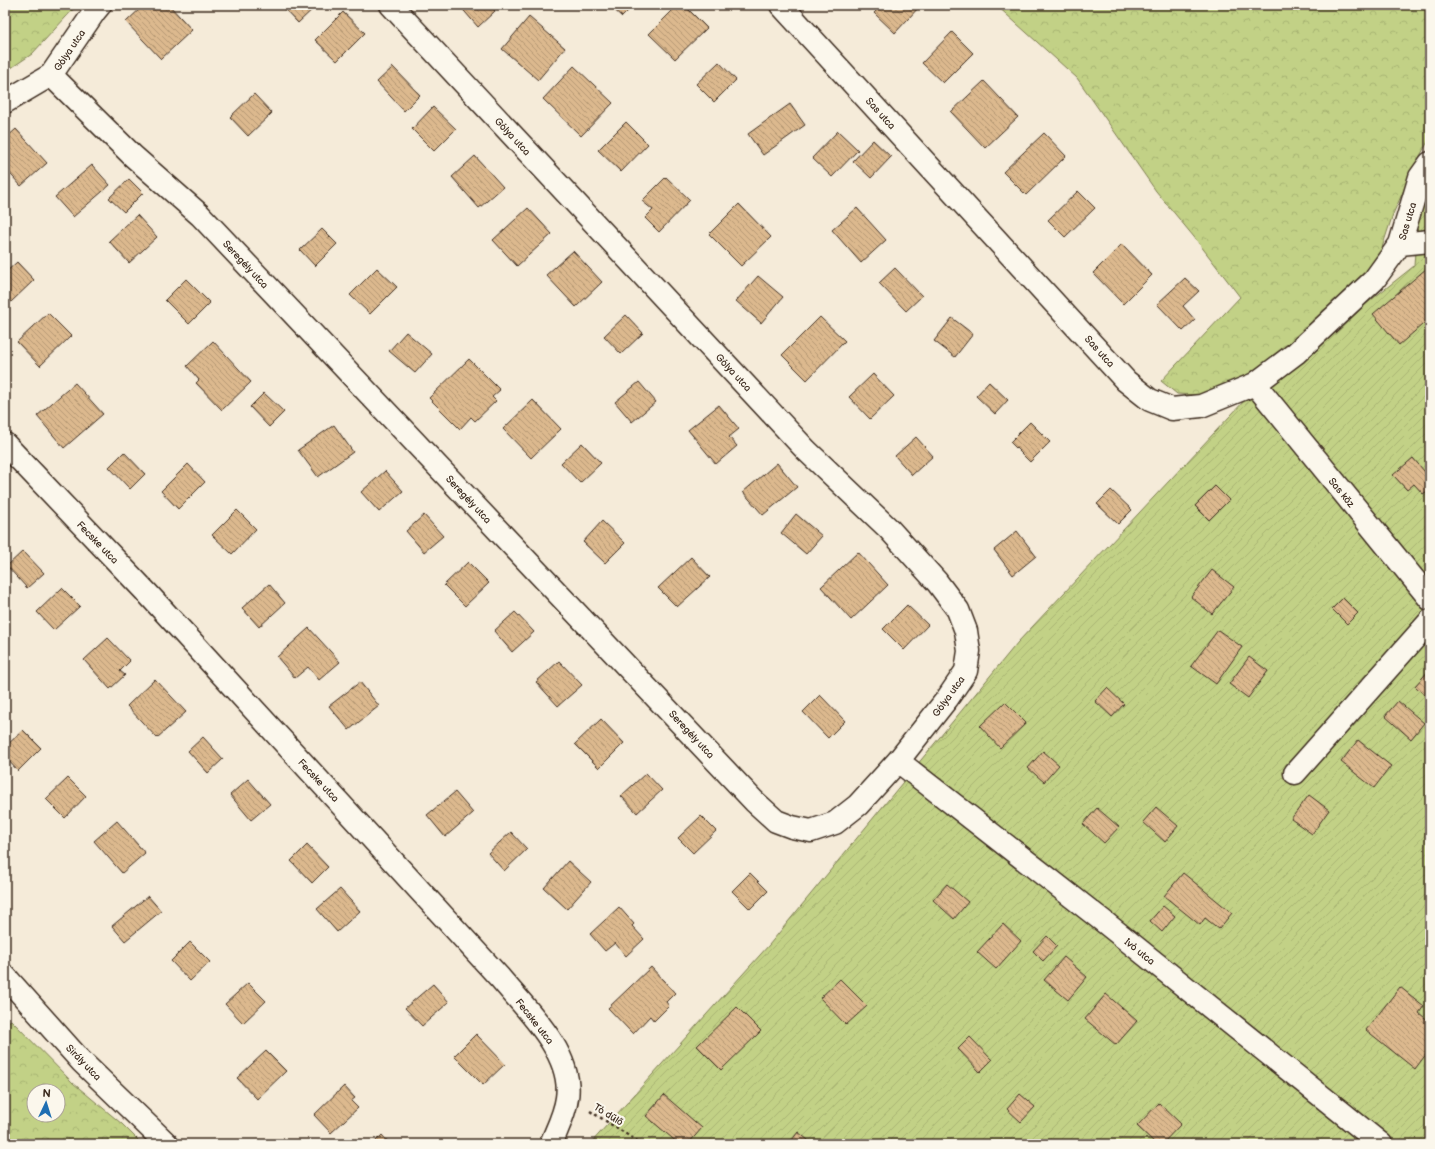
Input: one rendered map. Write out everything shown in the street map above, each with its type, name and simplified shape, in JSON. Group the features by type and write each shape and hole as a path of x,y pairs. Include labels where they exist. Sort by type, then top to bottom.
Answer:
{"street":[{"name":"Gólya utca","path":"51,76 100,5"},
{"name":"Gólya utca","path":"391,5 806,450 889,530 937,582 958,610 966,631 969,651 966,672 947,699 898,761"},
{"name":"Sas utca","path":"781,5 1126,381 1150,400 1172,409 1201,406 1255,384 1296,353 1374,280 1400,244 1420,177 1430,163"},
{"path":"5,102 51,76"},
{"name":"Seregély utca","path":"51,76 134,156 200,215 754,800 776,821 792,827 811,831 835,823 858,805 898,761"},
{"path":"1400,244 1430,241"},
{"name":"Sas köz","path":"1255,384 1430,599"},
{"name":"Fecske utca","path":"5,444 148,594 500,978 551,1039 562,1060 568,1081 568,1097 551,1144"},
{"path":"1295,773 1430,621"},
{"name":"Ivó utca","path":"898,761 1115,931 1380,1144"},
{"name":"Sirály utca","path":"5,976 81,1061 167,1144"}],"path":[{"name":"Tó dűlő","path":"568,1097 642,1144"}],"green space":[{"path":"5,5 77,5 32,54 5,72"},
{"path":"996,5 1430,5 1430,138 1416,163 1393,214 1376,266 1315,333 1238,383 1198,395 1177,394 1161,381 1240,297 1194,237 1156,191 1077,78"},
{"path":"1430,186 1430,1144 590,1144 769,945 1018,642 1246,399 1414,266 1418,207"},
{"path":"11,1020 73,1083 122,1124 142,1144 5,1144 5,1024"}],"building":[{"path":"144,5 169,5 192,30 161,59 126,22"},
{"path":"281,5 317,5 298,23"},
{"path":"459,5 489,5 495,11 478,27"},
{"path":"609,5 634,5 622,17"},
{"path":"678,5 684,5 707,28 675,59 649,34"},
{"path":"882,5 920,6 895,33 874,13"},
{"path":"343,12 365,33 337,61 315,40"},
{"path":"529,17 565,48 538,80 502,49"},
{"path":"952,32 973,53 943,83 922,63"},
{"path":"719,62 736,80 714,102 696,84"},
{"path":"574,66 613,103 581,136 543,99"},
{"path":"393,67 420,95 404,111 377,82"},
{"path":"984,81 1018,117 985,148 951,112"},
{"path":"254,94 272,113 248,136 230,117"},
{"path":"790,104 805,125 763,155 748,134"},
{"path":"433,107 456,129 434,151 412,129"},
{"path":"626,122 648,144 621,172 598,150"},
{"path":"16,129 47,163 21,186 5,168 5,139"},
{"path":"838,131 858,150 832,177 812,158"},
{"path":"1044,133 1066,156 1026,195 1003,172"},
{"path":"873,140 891,157 871,178 853,161"},
{"path":"475,156 503,187 479,208 452,177"},
{"path":"92,165 110,185 73,217 55,197"},
{"path":"666,177 690,200 659,232 645,218 653,210 642,201"},
{"path":"129,179 143,193 124,212 109,198"},
{"path":"1078,191 1095,208 1065,237 1048,220"},
{"path":"739,204 771,237 741,266 709,234"},
{"path":"528,208 552,234 517,266 493,240"},
{"path":"857,208 886,240 861,263 832,230"},
{"path":"137,215 157,237 129,263 109,241"},
{"path":"322,229 337,244 315,266 300,250"},
{"path":"1122,244 1152,275 1123,304 1093,273"},
{"path":"573,251 602,282 576,307 546,275"},
{"path":"17,262 34,280 10,303 5,297 5,273"},
{"path":"377,268 397,287 370,314 350,295"},
{"path":"895,268 922,296 906,311 879,283"},
{"path":"1427,268 1430,272 1430,318 1399,345 1373,314"},
{"path":"758,276 783,297 761,323 736,301"},
{"path":"1185,278 1199,291 1183,306 1195,320 1183,331 1157,304"},
{"path":"186,279 210,303 189,324 165,300"},
{"path":"48,313 71,336 40,366 17,342"},
{"path":"626,315 643,333 621,354 604,336"},
{"path":"820,317 845,341 807,380 782,355"},
{"path":"952,318 973,334 955,357 934,341"},
{"path":"406,332 432,354 415,373 389,351"},
{"path":"213,341 251,382 222,410 196,383 199,380 187,366"},
{"path":"469,359 500,390 492,397 496,401 475,421 471,417 460,429 429,398"},
{"path":"873,374 894,396 870,419 849,397"},
{"path":"639,382 656,402 632,422 615,402"},
{"path":"989,382 1008,400 995,414 976,396"},
{"path":"75,383 103,414 64,448 37,416"},
{"path":"264,393 284,412 269,427 250,407"},
{"path":"533,400 561,429 531,458 503,429"},
{"path":"719,405 739,429 729,437 737,446 716,464 688,430"},
{"path":"1030,422 1050,442 1030,462 1010,442"},
{"path":"334,425 353,452 318,477 298,450"},
{"path":"916,437 933,456 912,475 895,456"},
{"path":"582,443 601,463 580,483 561,463"},
{"path":"124,452 145,474 130,489 109,467"},
{"path":"1413,458 1430,478 1430,489 1423,494 1414,484 1407,490 1393,475"},
{"path":"777,463 797,487 763,515 743,492"},
{"path":"188,464 205,482 178,509 161,491"},
{"path":"385,471 403,491 379,512 361,492"},
{"path":"1215,486 1229,500 1209,520 1195,506"},
{"path":"1111,490 1132,510 1118,524 1097,504"},
{"path":"237,510 256,529 232,554 212,535"},
{"path":"796,514 822,536 806,554 781,533"},
{"path":"424,515 443,536 424,552 406,531"},
{"path":"602,521 625,543 605,563 583,542"},
{"path":"1017,531 1036,556 1013,575 994,550"},
{"path":"23,551 44,573 27,588 7,566"},
{"path":"858,552 888,585 851,620 821,587"},
{"path":"691,557 710,577 677,607 658,588"},
{"path":"468,562 489,583 465,606 444,585"},
{"path":"1212,570 1234,587 1212,614 1191,597"},
{"path":"269,584 285,603 259,627 242,608"},
{"path":"62,588 80,606 54,630 37,612"},
{"path":"1343,598 1358,613 1347,624 1332,609"},
{"path":"907,605 928,625 904,650 883,629"},
{"path":"515,612 534,632 512,652 494,631"},
{"path":"309,628 340,662 319,680 308,667 295,678 277,657"},
{"path":"1218,630 1242,647 1216,684 1191,666"},
{"path":"108,638 130,661 120,671 125,675 110,689 84,660"},
{"path":"1249,657 1268,671 1248,698 1229,684"},
{"path":"559,661 582,685 558,706 536,682"},
{"path":"1430,669 1430,700 1415,686"},
{"path":"155,679 186,712 157,738 127,706"},
{"path":"360,682 379,706 349,730 329,706"},
{"path":"1107,688 1124,704 1112,717 1095,701"},
{"path":"820,695 845,721 828,738 803,712"},
{"path":"1398,701 1424,723 1411,739 1385,716"},
{"path":"1005,702 1026,723 1000,748 980,726"},
{"path":"601,719 624,743 599,768 575,744"},
{"path":"23,730 41,748 18,771 5,757 5,747"},
{"path":"203,737 223,759 208,773 188,751"},
{"path":"1358,740 1391,766 1374,788 1341,762"},
{"path":"1043,751 1059,765 1044,782 1028,768"},
{"path":"646,773 662,790 637,813 621,796"},
{"path":"68,778 86,796 65,818 46,799"},
{"path":"248,779 270,804 251,820 230,795"},
{"path":"455,792 473,813 445,837 427,815"},
{"path":"1309,795 1329,810 1312,834 1291,819"},
{"path":"1156,807 1178,826 1165,842 1143,822"},
{"path":"1097,808 1119,827 1104,843 1083,824"},
{"path":"701,816 716,831 693,853 678,838"},
{"path":"117,821 145,853 122,873 94,841"},
{"path":"511,832 527,849 504,871 488,853"},
{"path":"307,845 328,867 312,883 291,861"},
{"path":"568,861 591,882 567,909 544,888"},
{"path":"750,873 768,891 750,909 732,891"},
{"path":"1183,873 1232,913 1219,929 1205,918 1200,925 1164,896"},
{"path":"947,884 968,902 954,919 933,900"},
{"path":"340,889 360,911 337,932 317,909"},
{"path":"148,896 161,911 125,941 112,926"},
{"path":"1163,906 1175,916 1162,932 1150,921"},
{"path":"619,907 634,924 632,926 644,939 626,956 615,943 605,951 590,934"},
{"path":"1003,924 1021,941 996,969 977,952"},
{"path":"1047,936 1057,946 1043,961 1033,951"},
{"path":"190,942 210,962 190,981 171,961"},
{"path":"1064,957 1087,977 1068,1000 1044,980"},
{"path":"651,967 675,993 666,1002 669,1006 654,1021 650,1016 633,1034 608,1008"},
{"path":"840,979 867,1006 846,1025 820,998"},
{"path":"248,983 266,1001 243,1023 225,1004"},
{"path":"433,984 449,1002 422,1026 405,1008"},
{"path":"1400,987 1424,1006 1419,1013 1430,1022 1430,1049 1415,1069 1366,1030"},
{"path":"1106,994 1137,1021 1116,1045 1085,1019"},
{"path":"737,1007 761,1031 721,1070 697,1046"},
{"path":"476,1034 505,1064 483,1085 454,1056"},
{"path":"970,1037 992,1060 980,1072 958,1049"},
{"path":"266,1051 286,1071 257,1099 237,1078"},
{"path":"344,1086 355,1098 351,1101 358,1108 331,1133 314,1115"},
{"path":"1020,1094 1035,1107 1021,1122 1007,1109"},
{"path":"664,1095 702,1128 688,1144 679,1144 646,1116"},
{"path":"1159,1103 1181,1124 1162,1144 1156,1144 1137,1126"},
{"path":"798,1132 813,1144 789,1144"},
{"path":"382,1135 390,1144 373,1144"}]}
